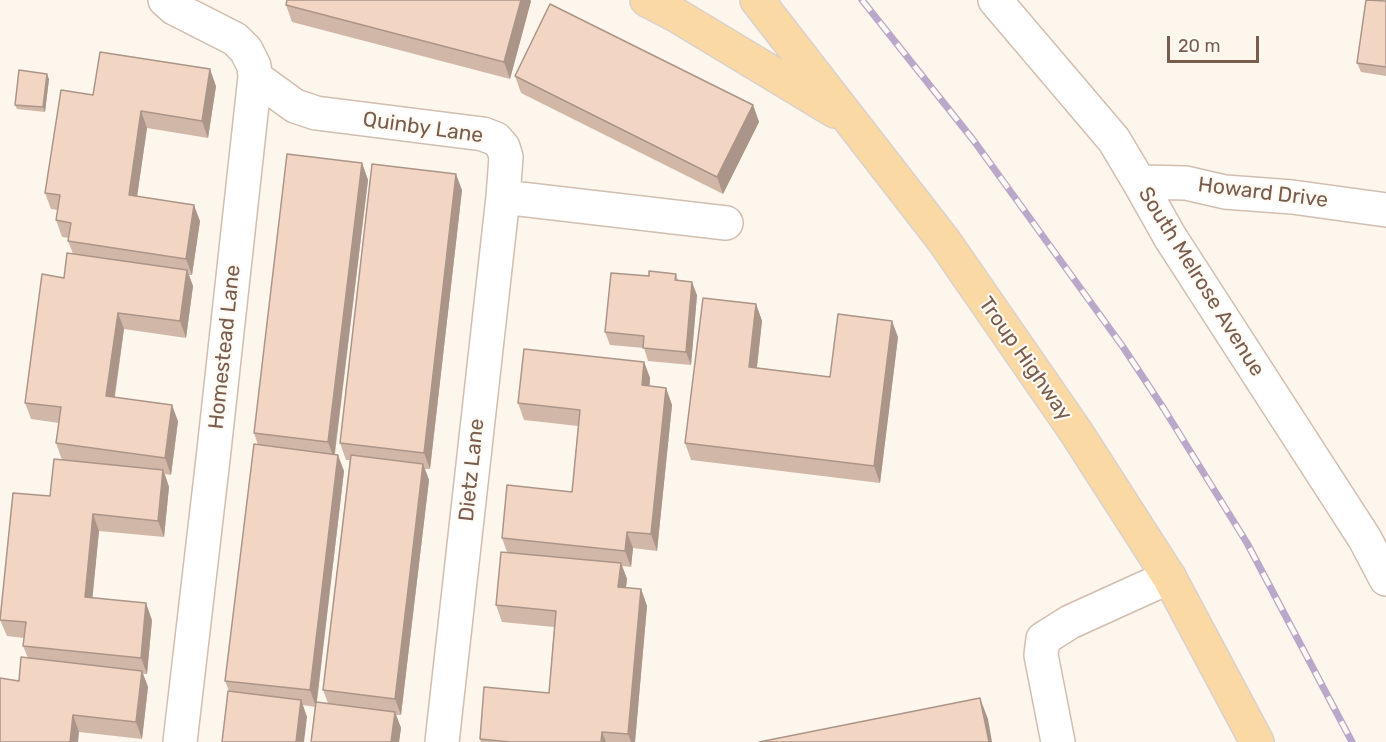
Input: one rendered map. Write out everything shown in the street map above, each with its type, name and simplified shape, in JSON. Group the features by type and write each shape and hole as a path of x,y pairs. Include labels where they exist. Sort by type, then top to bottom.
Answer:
{"main road":[{"path":"647,0 676,15 850,120"},
{"name":"Troup Highway","path":"757,0 944,241 1076,432 1169,577 1257,742"}],"street":[{"name":"Homestead Lane","path":"165,0 174,8 235,39 246,50 254,66 255,77 180,742"},
{"name":"South Melrose Avenue","path":"995,0 1114,140 1170,237 1365,539 1386,579"},
{"name":"Quinby Lane","path":"255,77 295,106 316,112 483,134 496,139 503,147 506,157 503,197"},
{"name":"Howard Drive","path":"1139,182 1186,183 1225,192 1292,196 1386,210"},
{"path":"503,197 726,223"},
{"name":"Dietz Lane","path":"442,742 503,197"},
{"path":"1058,742 1041,655 1043,639 1070,622 1169,577"}],"building":[{"path":"287,0 521,0 504,62 286,5"},
{"path":"1366,0 1386,1 1386,67 1357,63"},
{"path":"550,4 753,105 717,177 515,76"},
{"path":"100,52 210,69 202,121 141,111 129,195 194,205 186,259 68,241 71,223 56,220 60,195 45,193 61,90 93,95"},
{"path":"19,70 47,74 43,107 15,105"},
{"path":"287,154 362,163 328,442 254,433"},
{"path":"372,164 456,174 424,453 340,443"},
{"path":"67,253 187,270 180,321 118,313 106,396 172,405 165,458 56,443 61,407 25,403 42,274 64,278"},
{"path":"649,271 676,274 675,280 692,282 686,352 643,348 644,336 605,332 611,273 649,276"},
{"path":"703,298 756,304 749,367 830,377 838,314 892,321 874,466 685,443"},
{"path":"524,349 644,362 642,385 666,388 651,534 627,532 625,551 502,538 507,485 572,492 580,410 518,403"},
{"path":"254,444 338,455 310,690 225,681"},
{"path":"351,455 423,464 395,699 323,690"},
{"path":"54,459 163,470 158,521 93,514 85,597 146,603 141,658 23,646 26,622 0,620 13,493 50,496"},
{"path":"501,552 621,563 618,587 641,589 628,734 602,732 601,742 510,742 480,739 484,687 549,693 556,611 496,605"},
{"path":"21,657 142,671 136,722 73,715 70,742 0,742 0,678 19,681"},
{"path":"228,691 301,700 296,742 222,742"},
{"path":"980,698 989,742 759,742"},
{"path":"316,702 395,712 391,742 311,742"}],"railway":[{"path":"862,0 974,141 1123,347 1164,409 1247,543 1352,742"}]}
